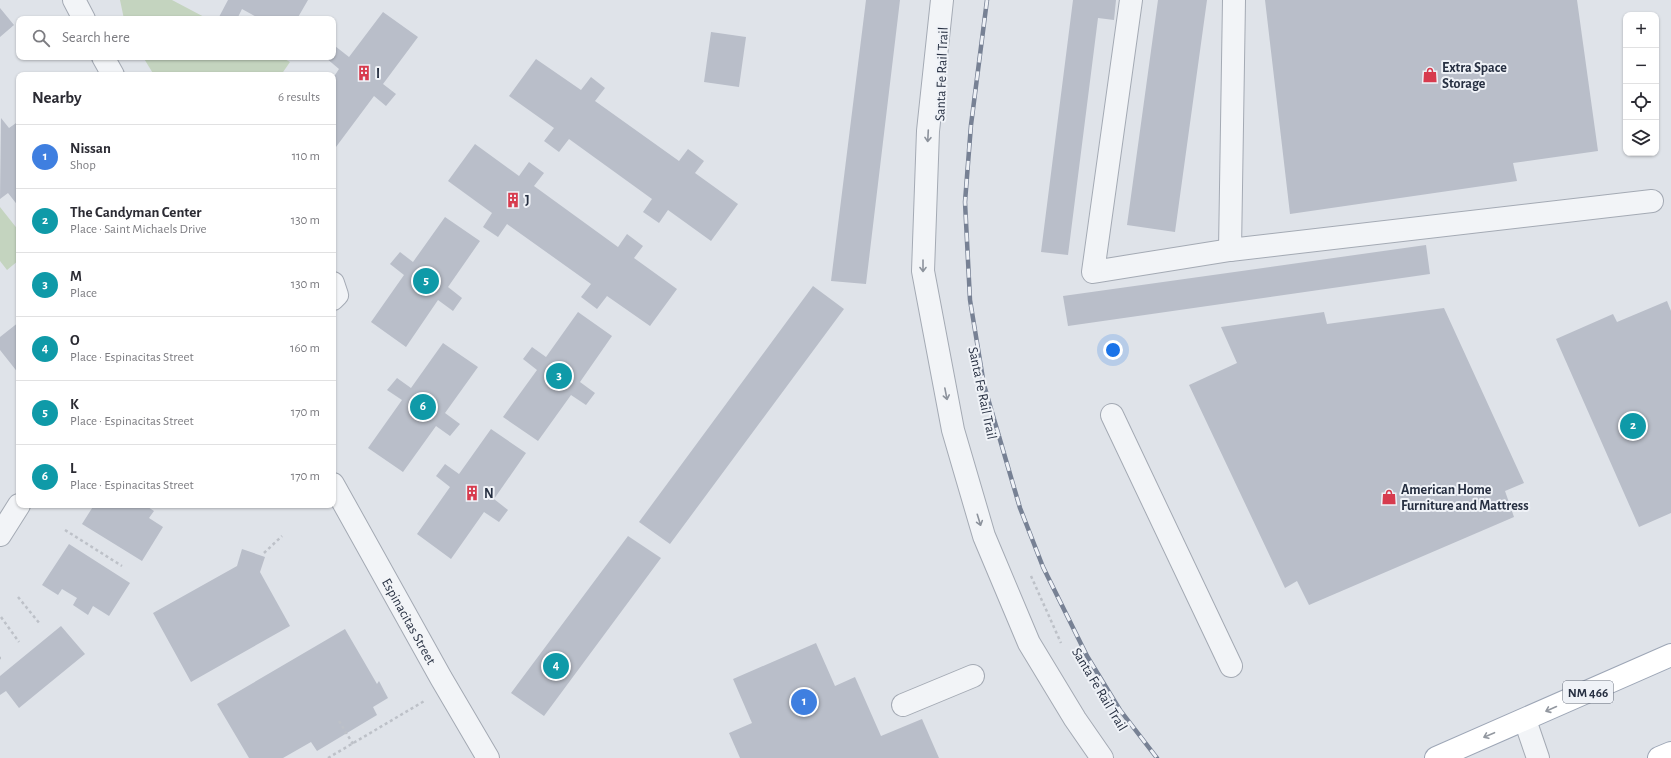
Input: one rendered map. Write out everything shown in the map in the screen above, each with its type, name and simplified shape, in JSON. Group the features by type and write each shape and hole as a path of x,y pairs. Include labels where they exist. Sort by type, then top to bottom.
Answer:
{"main road":[{"name":"NM 466","path":"1436,758 1671,656"},
{"path":"1658,758 1671,752"}],"street":[{"path":"74,0 82,16"},
{"path":"942,0 928,131 923,271 953,430 984,536 1029,644 1102,758"},
{"path":"1131,0 1093,272 1230,250 1652,201"},
{"path":"1230,250 1234,0"},
{"path":"104,60 110,72"},
{"path":"1112,416 1231,666"},
{"name":"Espinacitas Street","path":"336,489 440,678 488,758"},
{"path":"0,535 17,508"},
{"path":"903,705 973,676"},
{"path":"1525,720 1538,758"}],"path":[{"path":"65,530 122,566"},
{"path":"264,553 282,536"},
{"name":"Santa Fe Rail Trail","path":"1030,574 1061,644"},
{"path":"18,597 40,624"},
{"path":"1,617 19,642"},
{"path":"328,758 426,700"},
{"path":"339,721 353,744"}],"green space":[{"path":"120,0 172,0 202,16 123,16"},
{"path":"145,60 286,60 290,62 283,72 152,72"},
{"path":"0,207 16,227 16,262 7,270 0,261"}],"building":[{"path":"228,0 308,0 299,16 255,16 242,9 238,16 220,16"},
{"path":"866,0 900,0 866,284 831,281"},
{"path":"1073,0 1116,0 1114,20 1098,18 1068,255 1041,252"},
{"path":"1158,0 1207,0 1175,232 1127,225"},
{"name":"Extra Space Storage","path":"1265,0 1577,0 1598,151 1513,163 1517,181 1290,214"},
{"path":"0,8 14,25 0,37"},
{"name":"I","path":"383,12 418,37 383,84 396,94 386,106 374,96 336,147 336,74 339,69 328,60 336,60 336,47 349,57"},
{"path":"711,32 746,37 739,87 704,82"},
{"path":"536,59 581,90 591,77 605,88 595,101 679,161 688,149 704,161 695,173 738,204 711,241 668,210 659,223 643,212 652,199 569,139 559,152 544,141 554,128 509,96"},
{"path":"1,118 9,128 16,123 16,203 8,193 0,199"},
{"path":"475,144 519,176 529,162 544,173 534,186 618,247 627,234 643,246 634,258 677,289 650,326 607,296 597,309 581,297 591,284 507,224 498,237 483,227 492,213 448,181"},
{"path":"445,217 480,241 448,287 462,298 453,311 438,300 406,347 371,322 404,275 390,264 400,252 413,262"},
{"path":"1426,245 1430,274 1068,326 1063,296"},
{"path":"813,286 844,309 670,544 639,522"},
{"path":"1667,301 1671,311 1671,513 1639,527 1556,339 1613,314 1617,322"},
{"path":"1444,308 1524,483 1505,491 1514,517 1309,605 1297,581 1285,588 1189,385 1237,363 1221,327 1324,312 1327,324"},
{"path":"578,312 612,336 580,382 595,393 586,405 571,395 538,441 503,417 537,370 523,359 532,347 546,357"},
{"path":"16,324 16,370 0,350 0,337"},
{"path":"443,343 478,367 445,413 460,424 450,436 436,426 403,472 368,448 402,400 387,390 397,378 411,388"},
{"name":"N","path":"491,429 526,453 494,499 508,510 499,522 484,512 451,559 417,534 450,487 436,476 445,464 459,474"},
{"path":"92,508 150,508 154,511 149,518 163,527 142,561 82,524"},
{"path":"628,536 661,558 544,716 511,693"},
{"path":"69,544 130,583 109,616 93,606 88,615 73,605 77,598 62,589 58,595 42,585"},
{"path":"242,549 265,557 260,572 290,626 191,682 153,613 237,566"},
{"path":"61,626 85,654 19,708 6,691 0,695 0,676"},
{"path":"345,629 377,684 379,681 388,698 373,707 377,715 317,751 311,742 283,758 249,758 217,704"},
{"path":"816,643 835,686 855,677 881,736 922,719 939,758 740,758 729,733 752,723 733,679"}],"railway":[{"path":"987,0 971,125 965,202 970,300 984,385 1020,508 1043,567 1087,656 1120,710 1157,758"}],"place":[{"name":"I","path":"364,73"},
{"name":"Extra Space Storage","path":"1430,75"},
{"name":"J","path":"513,200"},
{"name":"K","path":"426,281"},
{"name":"M","path":"559,376"},
{"name":"L","path":"423,407"},
{"name":"The Candyman Center","path":"1633,426"},
{"name":"N","path":"472,493"},
{"name":"American Home Furniture and Mattress","path":"1389,497"},
{"name":"O","path":"556,666"},
{"name":"Nissan","path":"804,702"}]}
